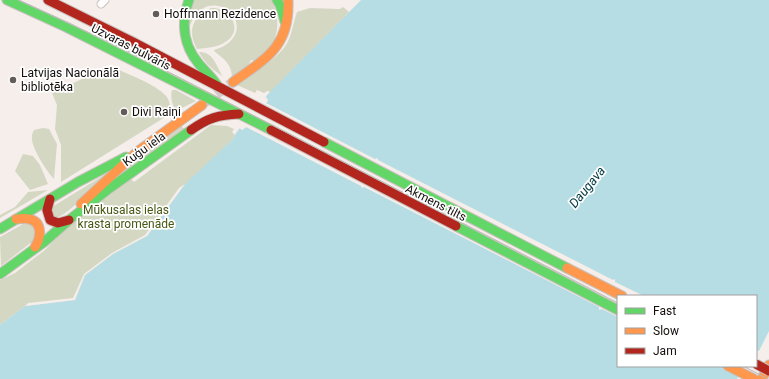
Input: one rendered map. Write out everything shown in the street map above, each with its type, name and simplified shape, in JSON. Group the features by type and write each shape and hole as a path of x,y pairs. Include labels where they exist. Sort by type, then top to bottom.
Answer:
{"main road":[{"name":"Uzvaras bulvāris","path":"7,0 66,27 242,115"},
{"name":"Uzvaras bulvāris","path":"48,0 135,43 254,106"},
{"path":"189,0 184,12 183,22 186,41 196,61 213,77 218,86"},
{"path":"277,0 287,27"},
{"path":"233,82 275,50 285,35 287,27 288,0"},
{"name":"Kuģu iela","path":"69,220 77,209 137,152 202,105"},
{"name":"Akmens tilts","path":"254,106 620,295"},
{"name":"Kuģu iela","path":"0,274 33,250 69,220 204,121 222,115 242,115"},
{"name":"Akmens tilts","path":"242,115 617,309"},
{"name":"Kuģu iela","path":"0,229 102,169 137,152"},
{"path":"50,199 47,210 50,220 58,223 69,220"},
{"path":"16,219 30,219 36,223 40,229 39,242 33,250"},
{"path":"757,365 769,371"},
{"path":"762,379 769,365"},
{"path":"730,367 754,379"}],"green space":[{"path":"194,0 272,0 277,18 277,31 273,43 268,51 255,61 251,60 247,68 232,78 229,65 214,50 226,45 233,38 237,30 236,22 232,14 226,9 218,6 208,6 196,15 189,29 190,10"},
{"path":"343,7 349,12 271,92 267,91 264,93 257,90 255,93 237,85 282,51 290,37 297,12 310,8 340,9"},
{"path":"211,8 224,11 229,15 234,25 234,31 232,36 227,41 220,45 197,49 192,36 193,25 199,16"},
{"path":"199,52 208,54 214,60 223,77 206,63"},
{"path":"110,66 155,87 166,96 170,107 170,114 61,182 61,145 55,129 57,105 52,93"},
{"path":"172,90 176,90 196,101 176,111 173,106 171,95"},
{"path":"181,125 184,129 107,185 121,170"},
{"name":"Mūkusalas ielas krasta promenāde","path":"211,125 227,126 234,129 232,132 235,135 234,138 147,236 75,300 25,306 0,325 0,280 15,273 45,250 66,228 131,179 134,182"},
{"path":"43,128 49,129 57,144 54,179 40,159 32,140 34,130"},
{"path":"23,154 33,156 40,165 48,184 30,190 15,171"},
{"path":"109,172 68,211 56,218 52,216 52,207"},
{"path":"48,190 0,218 0,215 15,207 28,192"},
{"path":"25,223 33,226 36,233 33,241 1,266 0,237"}],"water":[{"name":"Daugava","path":"361,0 769,0 769,331 759,351 757,350 757,295 617,295 617,367 743,367 737,379 0,379 0,325 25,306 75,300 85,275 113,254 147,236 185,184 234,138 240,128 242,130 245,128 267,101 265,98"}],"pier":[{"path":"264,97 267,98 268,101 266,103 375,159 378,158 378,160 613,280 615,279 615,282 642,295 617,295 617,316 602,309 599,310 599,307 364,187 362,188 361,186 246,127 242,130 239,127 243,127 265,101"},
{"path":"185,184 147,236 113,254 85,275 75,300 25,306 28,303 73,298 84,274 112,253 145,235 179,188"}],"tunnel":[{"path":"204,103 233,82"}],"tram line":[{"path":"18,0 122,48 617,302"},
{"path":"745,367 768,379"}],"traffic: fast":[{"path":"7,0 66,27 271,130"},
{"path":"189,0 186,8 184,25 187,41 194,57 217,85"},
{"path":"277,0 285,22"},
{"path":"0,274 44,242 110,188 191,130"},
{"path":"324,142 567,268"},
{"path":"0,229 78,182 126,157"},
{"path":"456,226 617,309"}],"traffic: slow":[{"path":"233,82 266,58 274,49 285,29 288,16 288,0"},
{"path":"81,204 137,152 202,105"},
{"path":"16,219 29,219 37,223 40,231 39,239 35,247"},
{"path":"567,268 620,295"},
{"path":"762,379 769,365"},
{"path":"730,367 754,379"}],"traffic: jam":[{"path":"48,0 135,43 324,142"},
{"path":"191,130 214,118 225,115 239,114"},
{"path":"271,130 456,226"},
{"path":"50,199 47,210 50,220 58,223 69,220"},
{"path":"757,365 769,371"}],"place":[{"name":"Hoffmann Rezidence","path":"156,14"},
{"name":"Latvijas Nacionālā bibliotēka","path":"13,80"},
{"name":"Divi Raiņi","path":"124,112"}]}
